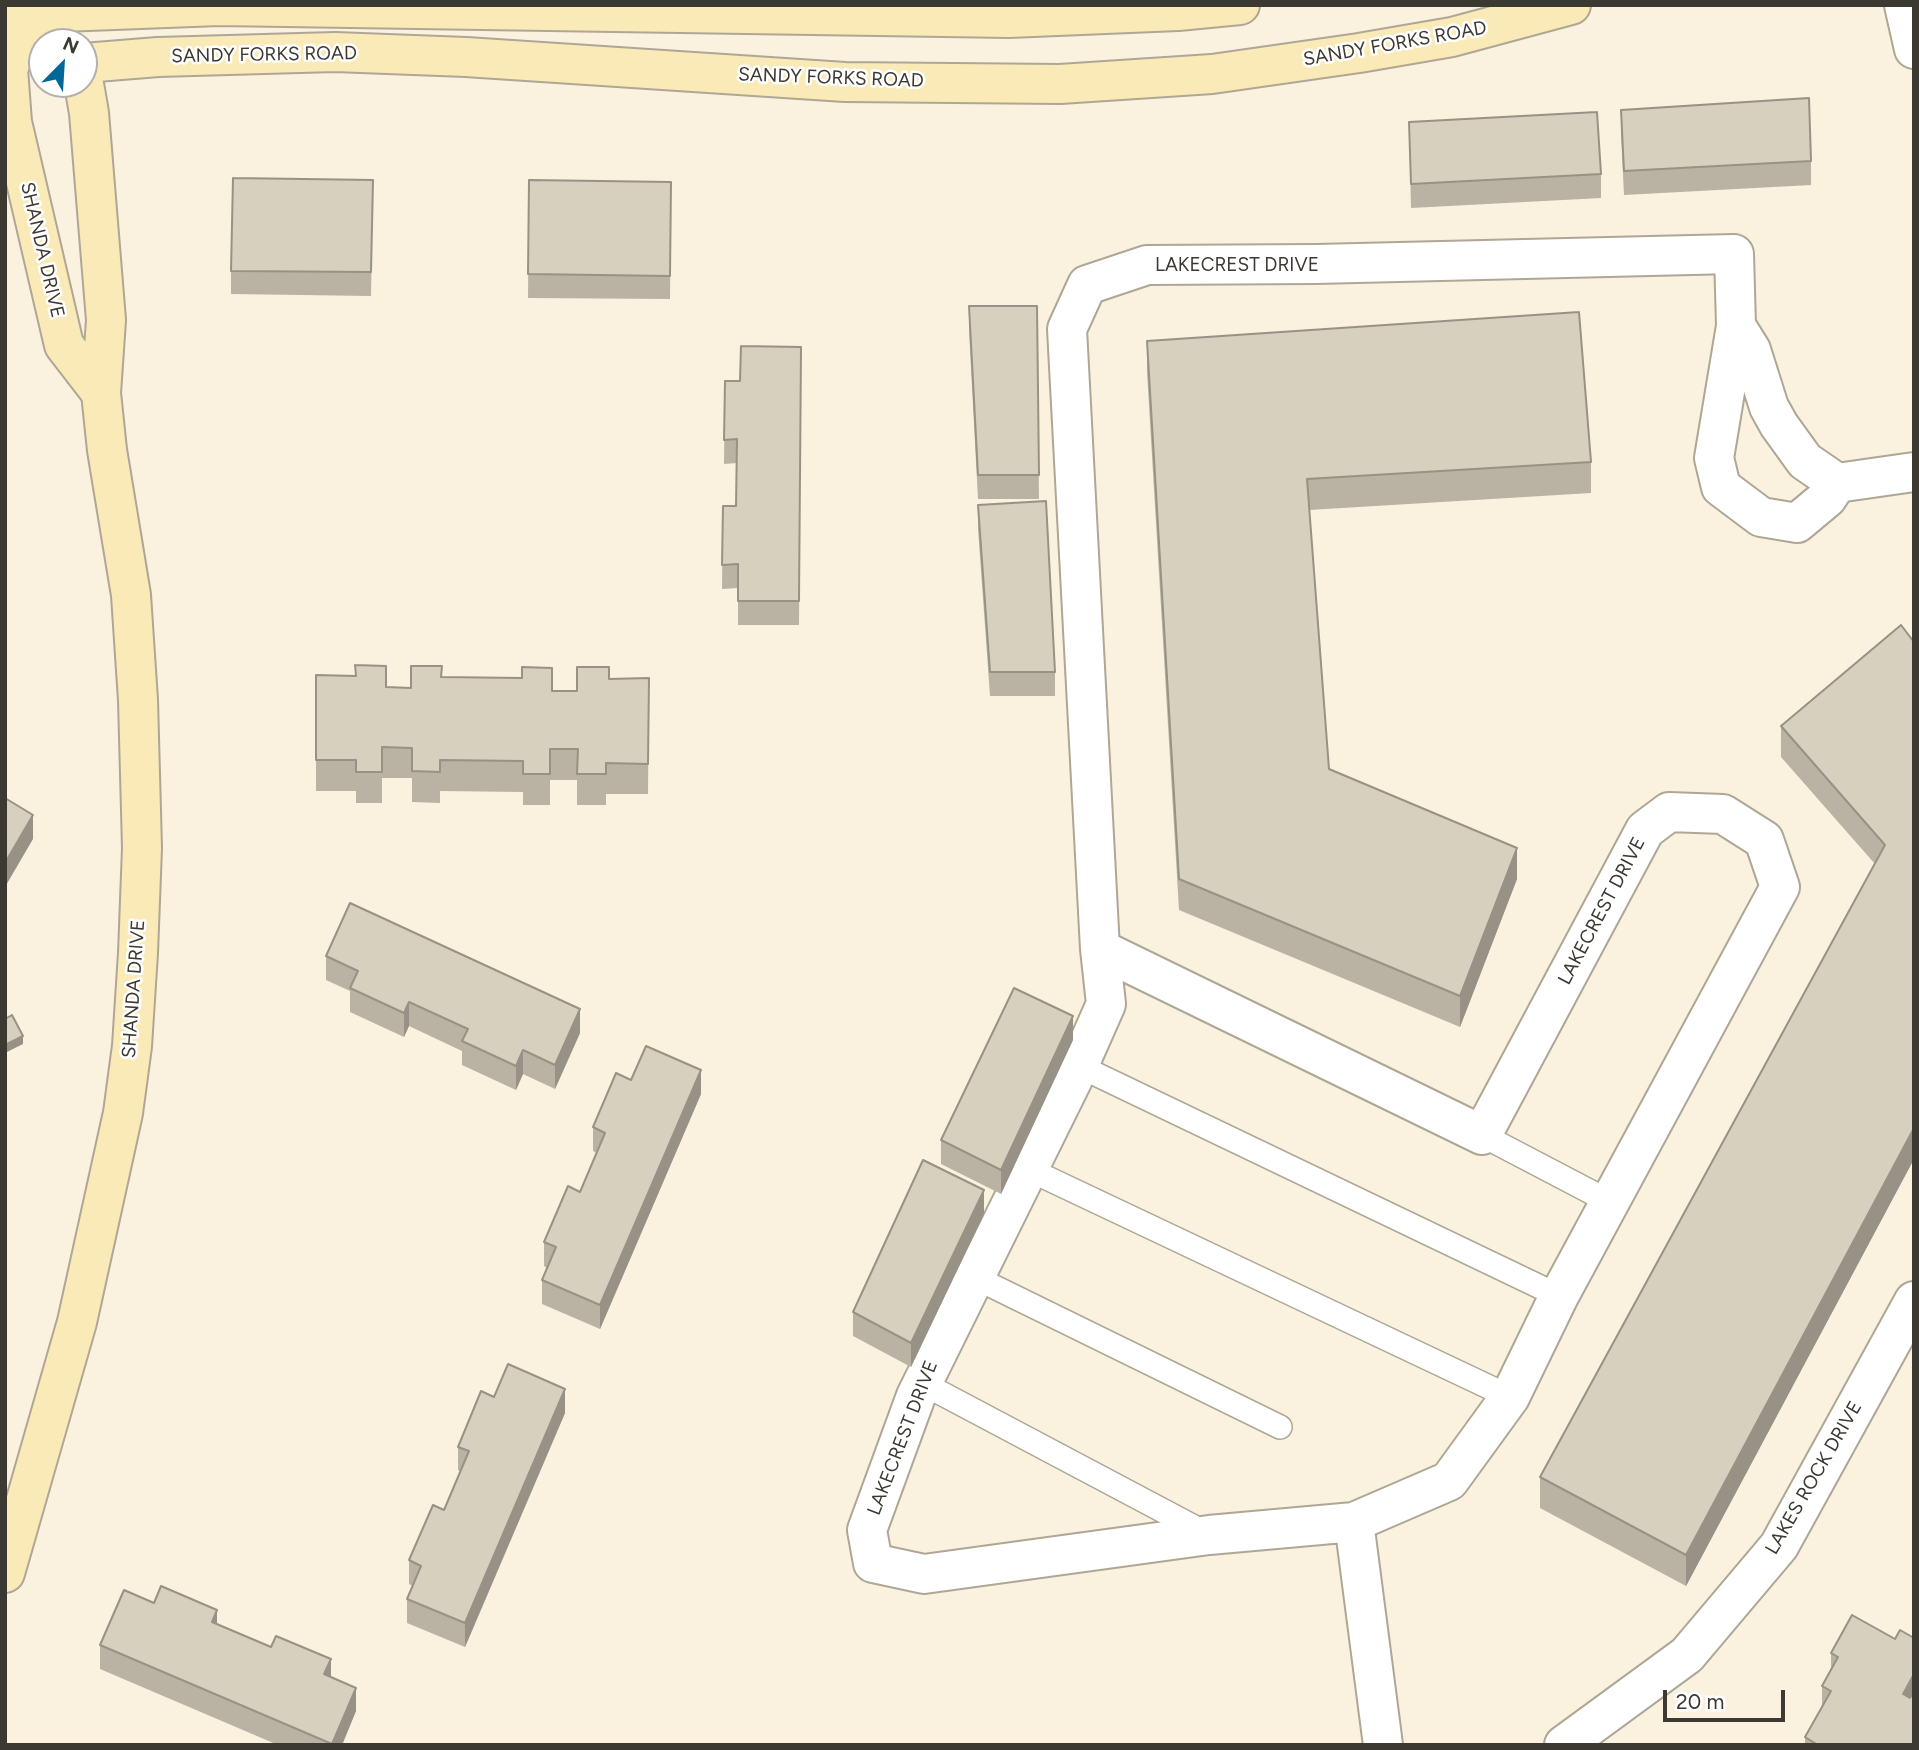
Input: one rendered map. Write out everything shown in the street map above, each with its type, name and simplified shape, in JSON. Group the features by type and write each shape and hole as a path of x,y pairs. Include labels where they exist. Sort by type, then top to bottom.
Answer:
{"street":[{"path":"19,15 219,6 1010,19 1178,11 1240,5"},
{"name":"SANDY FORKS ROAD","path":"98,62 158,57 335,52 466,57 845,82 1060,84 1212,74 1359,53 1452,37 1571,5"},
{"path":"1904,5 1914,49"},
{"path":"19,15 38,28"},
{"name":"SHANDA DRIVE","path":"19,15 19,68 12,122 64,345 101,393"},
{"name":"SHANDA DRIVE","path":"5,1573 77,1322 123,1113 132,1046 142,848 138,700 131,595 109,463 101,393 106,320 86,98"},
{"name":"LAKECREST DRIVE","path":"1482,1135 1645,830 1669,812 1723,814 1764,840 1780,887 1559,1296 1510,1397 1449,1480 1354,1522 1209,1535 923,1574 873,1563 867,1530 922,1383 1079,1066 1106,1004 1100,949 1067,329 1087,285 1147,265 1316,264 1734,254 1736,326 1714,458 1721,487 1761,517 1797,523 1827,498 1837,483 1805,461 1779,425 1769,407 1751,350 1736,326"},
{"path":"1722,403 1769,407"},
{"path":"1837,483 1914,472"},
{"path":"1100,949 1482,1135"},
{"name":"LAKES ROCK DRIVE","path":"1564,1745 1687,1655 1779,1546 1914,1301"},
{"path":"1354,1522 1383,1745"}],"lane":[{"path":"1079,1066 1559,1296"},
{"path":"1482,1135 1610,1202"},
{"path":"1028,1169 1510,1397"},
{"path":"974,1278 1280,1427"},
{"path":"922,1383 1209,1535"}],"building":[{"path":"1809,98 1811,161 1624,171 1621,110"},
{"path":"1597,112 1601,174 1411,184 1409,122"},
{"path":"233,178 373,180 371,272 231,271"},
{"path":"529,180 671,182 670,276 528,274"},
{"path":"969,306 1037,306 1039,475 978,475"},
{"path":"1579,312 1591,462 1307,479 1329,769 1517,848 1460,996 1179,879 1147,341"},
{"path":"741,346 801,347 799,601 738,601 738,564 722,565 723,506 736,506 737,439 724,440 725,381 740,381"},
{"path":"1046,501 1055,672 990,672 978,505"},
{"path":"1901,625 1914,642 1914,1128 1686,1555 1540,1477 1885,845 1781,726"},
{"path":"355,665 386,666 386,687 411,688 411,666 442,666 441,677 522,678 522,667 552,668 552,691 577,691 577,667 609,667 609,679 649,678 648,764 606,763 606,774 577,774 578,749 550,749 550,774 523,774 523,761 440,760 440,772 412,771 412,748 382,747 382,772 356,772 356,760 316,760 316,675 356,676"},
{"path":"5,798 33,815 5,863"},
{"path":"350,903 580,1009 555,1065 523,1050 516,1066 462,1041 468,1029 409,1002 404,1013 350,988 358,971 326,956"},
{"path":"1014,988 1073,1016 1001,1170 941,1140"},
{"path":"12,1015 23,1036 5,1045 5,1019"},
{"path":"646,1046 701,1070 600,1305 542,1280 556,1247 544,1242 568,1186 580,1192 605,1133 593,1127 616,1073 631,1080"},
{"path":"923,1160 984,1190 911,1343 853,1312"},
{"path":"508,1364 565,1389 465,1623 407,1599 421,1566 409,1560 433,1505 444,1510 469,1451 458,1447 481,1391 494,1397"},
{"path":"161,1586 217,1610 212,1622 271,1647 276,1636 331,1659 324,1674 356,1688 332,1744 100,1645 124,1590 154,1603"},
{"path":"1852,1615 1895,1639 1900,1630 1914,1638 1914,1674 1903,1694 1910,1698 1914,1692 1914,1745 1818,1745 1805,1737 1831,1691 1822,1686 1838,1657 1831,1653"}]}
